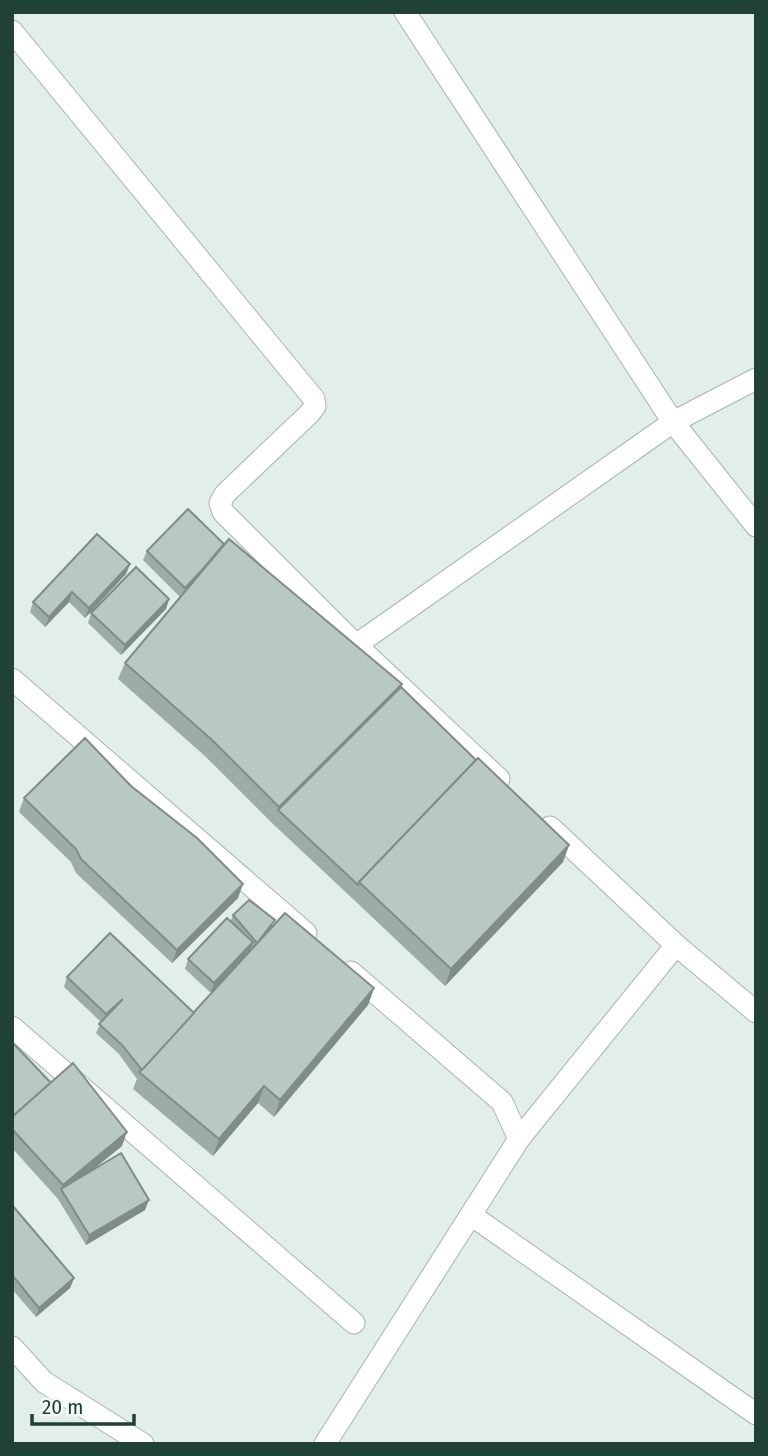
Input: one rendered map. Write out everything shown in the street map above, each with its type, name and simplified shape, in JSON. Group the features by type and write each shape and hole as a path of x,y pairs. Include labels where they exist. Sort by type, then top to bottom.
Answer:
{"street":[{"path":"405,12 673,422 756,526"},
{"path":"12,31 314,399 316,406 310,413 225,494 220,503 223,512 356,645 516,795"},
{"path":"356,645 673,422 756,379"},
{"path":"12,679 502,1102 519,1139"},
{"path":"536,814 676,945 756,1012"},
{"path":"326,1444 519,1139 676,945"},
{"path":"12,1027 354,1323"},
{"path":"471,1215 756,1414"},
{"path":"12,1348 44,1382 142,1444"}],"building":[{"path":"188,509 224,544 185,588 147,551"},
{"path":"97,534 130,564 89,608 72,592 49,617 33,602"},
{"path":"229,539 402,684 279,807 212,740 125,663"},
{"path":"136,567 169,599 125,645 91,613"},
{"path":"401,687 476,760 358,885 278,810"},
{"path":"85,738 131,786 197,838 243,884 177,950 81,859 76,849 24,798"},
{"path":"478,758 569,845 451,969 359,882"},
{"path":"249,900 275,920 257,943 233,915"},
{"path":"285,913 374,988 280,1100 264,1086 219,1139 139,1072"},
{"path":"227,918 253,942 214,983 188,959"},
{"path":"110,933 194,1013 142,1070 122,1045 99,1024 123,999 106,1014 67,977"},
{"path":"12,1042 51,1083 12,1117"},
{"path":"73,1063 127,1132 63,1185 12,1129 12,1117"},
{"path":"121,1153 149,1200 89,1235 61,1189"},
{"path":"12,1205 74,1278 39,1308 12,1275"}]}
